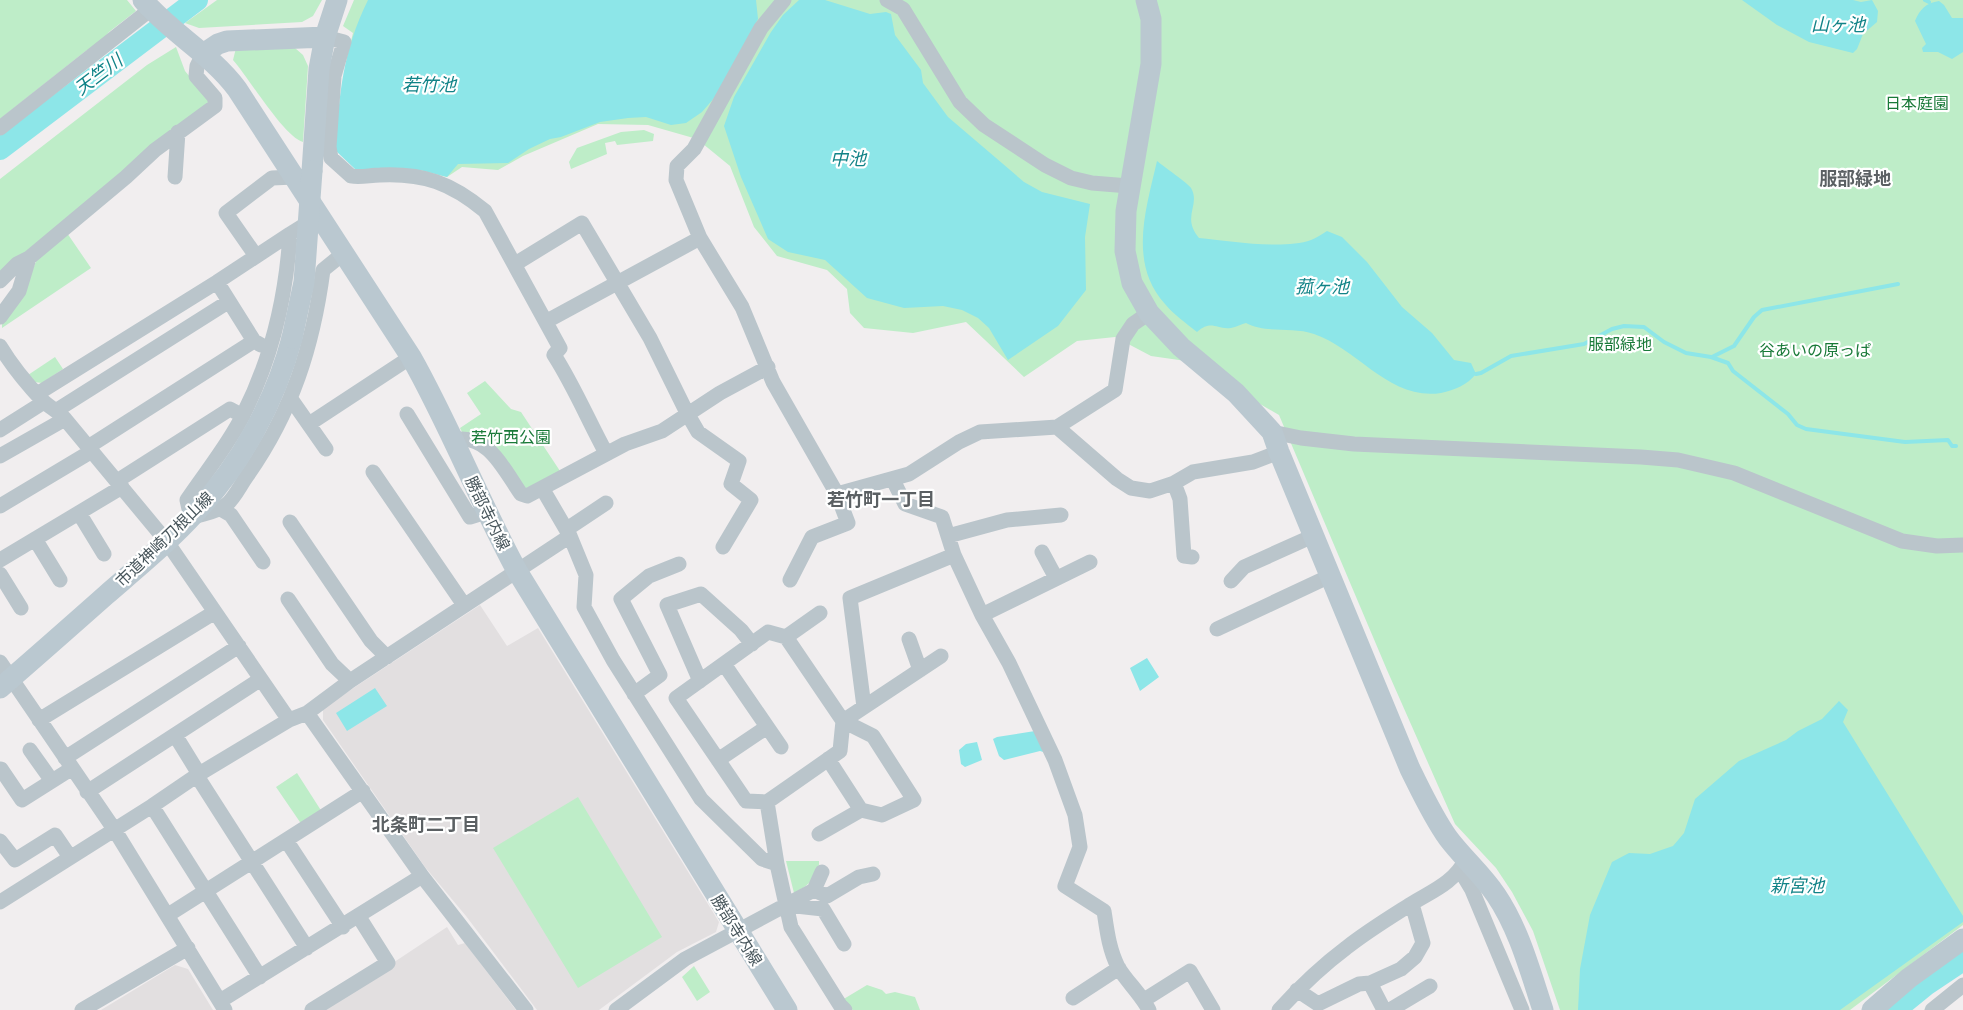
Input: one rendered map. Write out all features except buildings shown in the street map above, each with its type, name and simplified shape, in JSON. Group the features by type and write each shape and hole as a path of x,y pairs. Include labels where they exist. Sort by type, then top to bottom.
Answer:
{"street":[{"name":"市道神崎刀根山線","path":"4,676 167,542 191,518 228,473 250,439 273,392 292,338 305,269 303,174 325,37 338,0"},
{"path":"784,0 761,28 694,149 677,166 676,180 700,238 742,307 773,382 837,494 848,523 812,537 790,580"},
{"path":"887,0 903,9 960,102 984,125 1045,165 1071,178 1092,183 1130,186"},
{"path":"1146,0 1151,19 1151,64 1130,186 1125,251 1132,283 1149,313 1181,347 1236,393 1272,432 1410,769 1463,864 1522,1010"},
{"path":"0,128 150,8"},
{"name":"勝部寺内線","path":"150,8 220,69 303,174 320,216 428,387 486,512 517,571 787,1009"},
{"path":"0,281 17,264 29,258 178,132 215,106 215,98 196,76 197,66 203,54 227,41 325,37 344,42 334,76 329,147 331,158 351,176 419,176 446,184 485,211 547,321 560,348 554,355 606,453"},
{"path":"175,177 178,132"},
{"path":"256,256 226,213 272,178 303,174"},
{"path":"0,456 51,406 217,282 320,216"},
{"path":"515,264 582,223 650,339 698,432 739,461 731,484 751,500 723,547"},
{"path":"290,234 287,274 280,315 270,351 243,416 187,500 191,518 226,505 263,453 291,399 304,363 318,312 323,270 344,253"},
{"path":"547,321 700,238"},
{"path":"0,317 19,291 29,258"},
{"path":"217,282 254,341 270,351"},
{"path":"0,430 51,406 228,302"},
{"path":"837,494 909,474 959,442 980,432 1057,427 1115,390 1123,339 1133,324 1149,313"},
{"path":"0,506 254,341"},
{"path":"0,346 8,360 90,449 167,542 289,720"},
{"path":"309,424 411,357"},
{"path":"453,440 472,439 487,446 521,494 527,496 606,453 662,431 687,413 768,367"},
{"path":"291,399 326,449"},
{"path":"0,560 79,513 230,409 243,416"},
{"path":"407,414 470,517 486,512"},
{"path":"1057,427 1117,479 1131,488 1150,491 1174,483 1193,472 1253,462 1279,452"},
{"path":"1272,432 1354,439 1679,454 1736,469 1903,537 1935,542 1963,541"},
{"path":"1272,432 1354,444 1678,460 1734,473 1902,541 1936,546 1963,545"},
{"path":"381,476 430,545 464,605"},
{"path":"893,480 905,504 942,517 954,555 1055,760 1075,815 1080,847 1065,886 1104,911 1110,946 1119,968 1147,1005 1190,971 1213,1010"},
{"path":"1174,483 1180,499 1184,556 1192,557"},
{"path":"542,488 568,533 586,575 584,607 634,694 701,799 762,859 777,864"},
{"path":"0,902 198,775 289,720 307,713 350,681 517,571 606,503"},
{"path":"219,508 231,515 263,562"},
{"path":"79,513 104,554"},
{"path":"948,536 1007,520 1061,515"},
{"path":"298,527 344,591 371,641 387,657"},
{"path":"1231,581 1244,567 1313,536"},
{"path":"35,539 60,580"},
{"path":"1042,552 1056,578"},
{"path":"864,707 850,598 954,555"},
{"path":"982,615 1090,562"},
{"path":"634,694 660,675 621,599 649,576 679,564"},
{"path":"0,574 21,608"},
{"path":"1217,629 1330,576"},
{"path":"700,681 667,605 701,594 741,630 752,644"},
{"path":"288,599 332,664 350,681"},
{"path":"39,720 215,612"},
{"path":"786,637 820,613"},
{"path":"819,834 861,810 882,815 914,800 873,736 843,721 786,637 768,632 676,698 746,801 767,802 840,751 843,721"},
{"path":"909,639 920,670"},
{"path":"1,769 22,801 52,781 68,763 239,646"},
{"path":"843,721 941,656"},
{"path":"724,664 781,747"},
{"path":"4,676 39,720 114,829 223,1006 260,977 422,876"},
{"path":"87,792 261,679"},
{"path":"307,713 422,876 526,1010"},
{"path":"718,760 767,727"},
{"path":"175,735 307,948"},
{"path":"30,750 52,781"},
{"path":"828,759 861,810"},
{"path":"168,915 363,791"},
{"path":"767,802 777,864 791,927 845,1010"},
{"path":"152,806 260,977"},
{"path":"0,841 15,860 55,835 70,857"},
{"path":"286,840 343,927"},
{"path":"1279,1010 1297,990 1347,947 1449,882 1463,864"},
{"path":"1463,864 1479,873 1497,896 1516,932 1543,1010"},
{"path":"616,1010 685,959 814,890 822,872"},
{"path":"814,890 827,897 858,877 873,874"},
{"path":"1297,990 1318,1004 1359,984 1370,983 1401,969 1414,957 1423,943 1412,904"},
{"path":"787,905 823,909 844,944"},
{"path":"312,1010 388,963 359,917"},
{"path":"1872,1010 1909,978 1963,939"},
{"path":"82,1010 188,948"},
{"path":"1073,998 1119,968"},
{"path":"1370,983 1384,1010"},
{"path":"1390,1010 1430,986"},
{"path":"1932,1010 1962,989"}],"shaded area":[{"path":"480,605 507,646 538,628 719,922 716,932 677,952 599,1010 537,1010 466,916 425,867 323,720 323,708"},
{"path":"447,927 458,945 465,943 516,1010 322,1010"},
{"path":"175,965 188,969 213,1010 101,1010"}],"green space":[{"path":"0,0 127,0 136,11 109,32 92,53 87,50 0,119"},
{"path":"217,0 322,0 313,16 302,22 199,28 185,23"},
{"name":"服部緑地","path":"354,0 1963,0 1963,925 1850,1010 1560,1010 1533,931 1512,892 1496,868 1455,824 1279,415 1186,361 1151,356 1115,337 1077,341 1024,377 966,322 913,333 864,328 850,313 847,289 827,270 777,256 754,227 730,166 697,139 648,125 598,124 523,156 498,170 462,167 447,177 420,170 347,57 353,33 343,26"},
{"path":"176,47 185,71 208,99 208,106 0,274 0,179 147,65"},
{"path":"236,48 295,48 303,55 308,66 303,142 286,130 233,60"},
{"path":"644,130 654,134 653,141 617,145 615,141 605,143 607,154 571,169 569,162 577,148 621,132"},
{"path":"67,233 91,268 2,328 2,323 27,283 37,259"},
{"path":"55,357 63,369 42,383 34,382 28,375"},
{"name":"若竹西公園","path":"485,381 511,409 521,412 560,471 523,490 463,434 460,428 481,414 467,393"},
{"path":"297,773 322,812 302,825 276,787"},
{"path":"578,797 662,937 578,988 493,848"},
{"path":"786,861 819,861 819,866 812,880 804,888 794,893"},
{"path":"694,966 710,992 697,1001 682,977"},
{"path":"867,985 882,990 886,994 895,992 915,997 920,1010 853,1010 842,1000"}],"water":[{"name":"若竹池","path":"368,0 756,0 758,19 715,97 702,112 686,123 671,125 646,117 600,122 550,139 508,163 458,164 447,177 420,170 356,170 335,150 347,55"},
{"name":"中池","path":"799,0 825,0 870,14 886,12 891,14 895,35 921,70 923,83 948,117 1024,182 1042,192 1090,204 1085,237 1086,290 1058,326 1008,360 989,328 978,318 962,310 943,306 904,308 867,298 825,260 788,252 768,239 741,177 724,126 734,97 771,32 783,15"},
{"name":"山ヶ池","path":"1742,0 1853,0 1861,2 1872,0 1878,11 1877,22 1863,34 1853,53 1809,42 1777,25"},
{"path":"1939,1 1952,18 1963,18 1963,52 1952,59 1938,52 1923,52 1922,48 1926,44 1915,21 1924,7"},
{"name":"菰ヶ池","path":"1157,161 1191,188 1194,200 1192,224 1199,238 1271,245 1311,240 1327,231 1342,237 1367,262 1402,307 1432,333 1454,360 1471,363 1476,374 1465,384 1451,390 1441,393 1423,393 1390,382 1330,341 1314,334 1297,330 1262,328 1246,323 1231,328 1207,326 1197,332 1165,304 1154,288 1147,271 1143,253 1143,235 1148,198"},
{"path":"1147,658 1159,677 1140,691 1130,668"},
{"path":"375,688 387,706 347,731 336,713"},
{"name":"新宮池","path":"1839,701 1848,710 1843,722 1963,916 1963,922 1840,1010 1578,1010 1580,969 1590,915 1612,862 1629,853 1650,854 1673,846 1684,833 1695,799 1739,761 1786,740 1822,719"},
{"path":"1035,731 1047,753 1040,751 1004,760 999,756 993,739"},
{"path":"977,742 982,760 965,767 961,764 959,750 966,744"}],"waterway":[{"name":"天竺川","path":"0,149 197,0"},
{"path":"1925,0 1929,2"},
{"path":"1712,357 1734,346 1754,317 1762,310 1898,284"},
{"path":"1476,374 1511,356 1584,344 1612,329 1624,326 1644,327 1664,342 1686,353 1711,357 1728,363 1733,371 1788,414 1797,425 1806,429 1905,442 1948,440 1952,446 1956,446"},
{"path":"1895,1010 1927,984 1963,960"}],"district":[{"name":"服部緑地","path":"1855,178"},
{"name":"若竹町一丁目","path":"881,499"},
{"name":"北条町二丁目","path":"426,824"}],"park label":[{"name":"日本庭園","path":"1917,103"},
{"name":"谷あいの原っぱ","path":"1815,350"}]}
